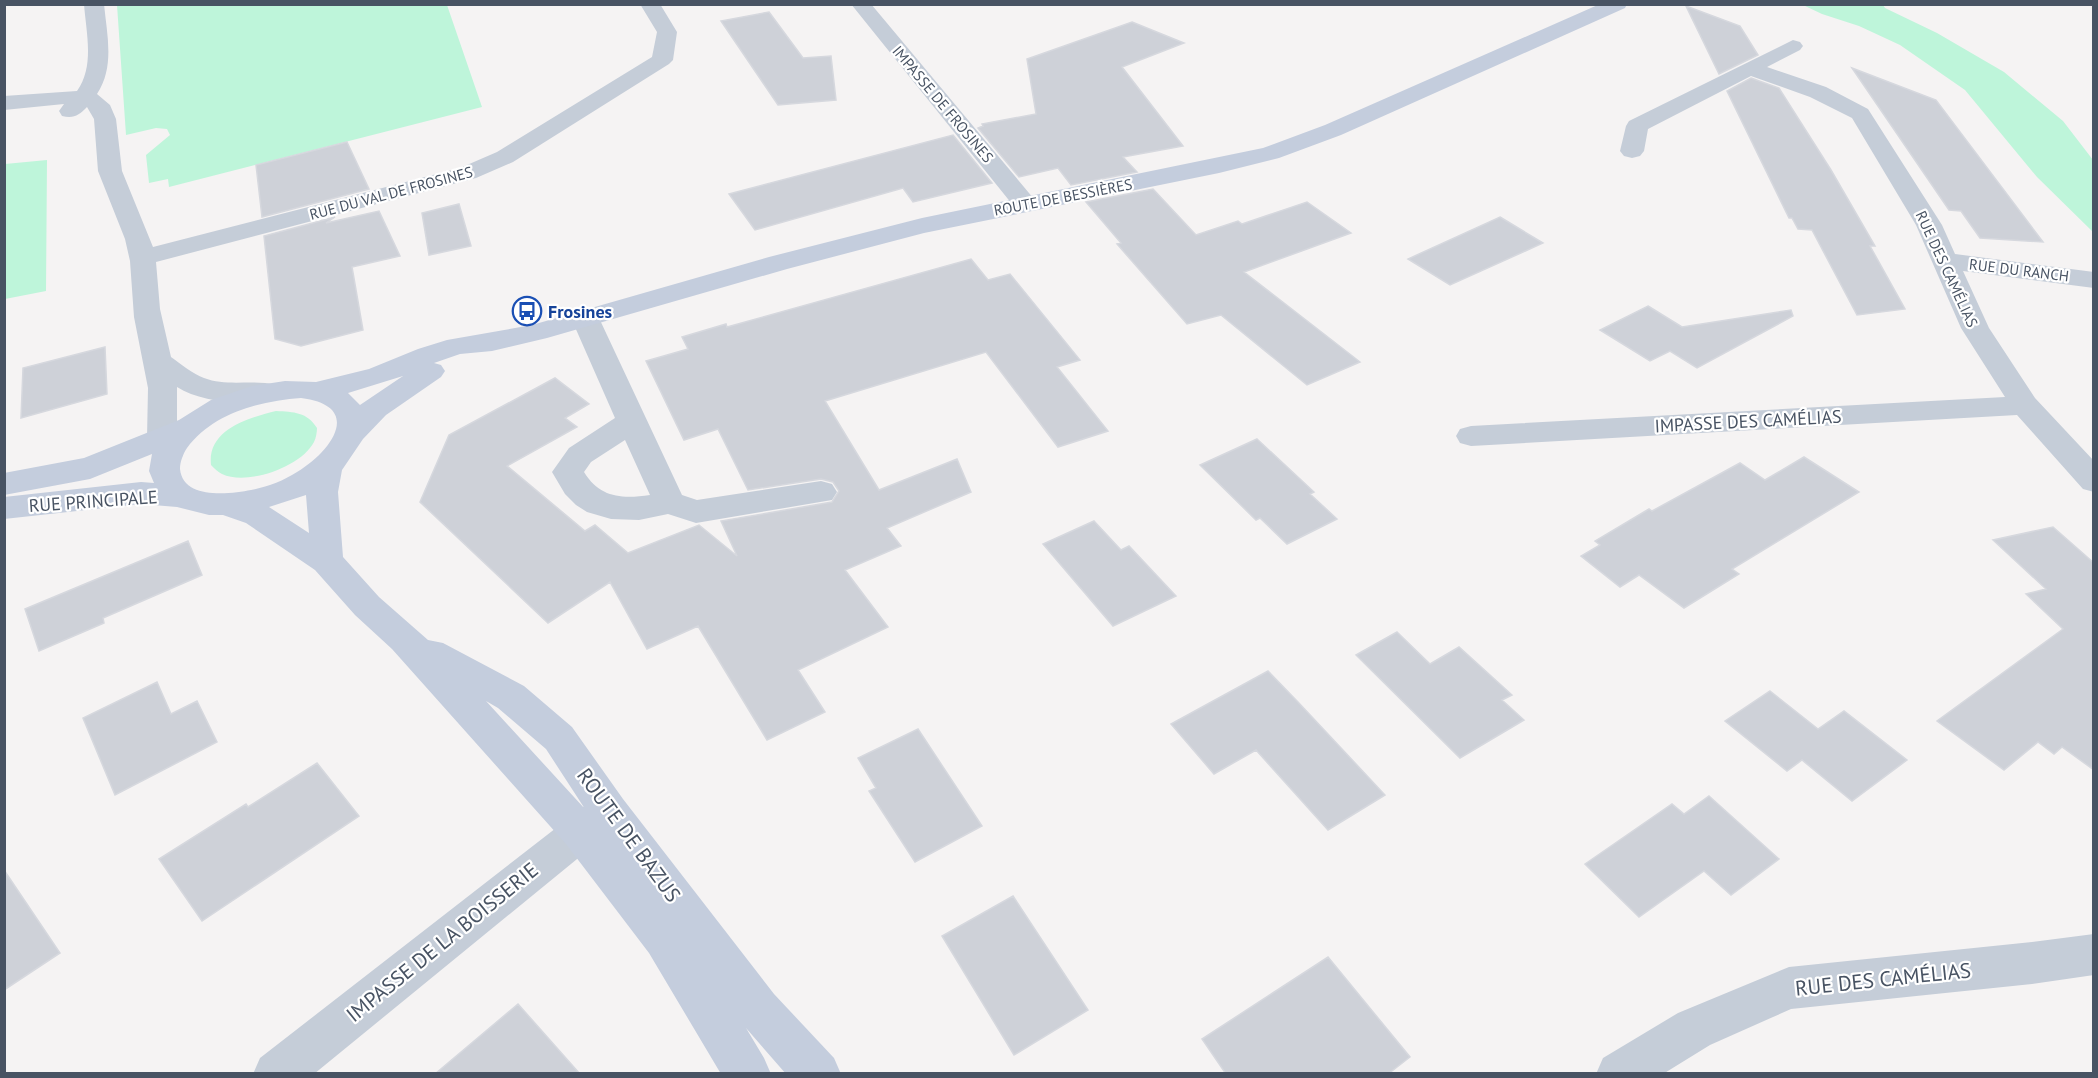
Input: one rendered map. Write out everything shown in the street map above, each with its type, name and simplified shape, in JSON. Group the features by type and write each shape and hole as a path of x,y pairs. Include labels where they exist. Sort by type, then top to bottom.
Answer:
{"main road":[{"name":"ROUTE DE BESSIÈRES","path":"318,391 378,376 428,355 457,346 492,342 585,318 800,257 922,226 1219,166 1271,153 1333,130 1618,4"},
{"name":"ROUTE DE BESSIÈRES","path":"327,467 342,451 350,435 375,408 405,386 434,369 492,342"},
{"path":"181,496 169,485 164,471 164,447 176,441 189,427 211,412 238,400 266,392 301,389 318,391 347,407 352,420 350,435"},
{"name":"RUE PRINCIPALE","path":"4,484 90,468 164,447"},
{"path":"225,504 252,501 280,493 306,482 327,467"},
{"path":"327,467 322,492 327,561"},
{"name":"RUE PRINCIPALE","path":"4,508 141,494 181,496 200,503 225,504"},
{"name":"ROUTE DE BAZUS","path":"225,504 256,515 327,561 367,606 405,639 595,821 758,1009 818,1074"},
{"name":"ROUTE DE BAZUS","path":"595,821 664,939 748,1074"}],"street":[{"path":"67,114 86,98 98,74 94,4"},
{"name":"RUE DU VAL DE FROSINES","path":"142,258 468,173 505,156 662,60 667,32 650,4"},
{"name":"IMPASSE DE FROSINES","path":"860,4 1025,204"},
{"path":"1632,151 1637,126 1793,46"},
{"name":"RUE DES CAMÉLIAS","path":"1751,69 1818,92 1860,114 1929,225 1975,328 2025,405 2094,481"},
{"path":"4,103 86,98 100,107 107,118 106,140 110,169 142,258 148,323 158,362 163,398 160,425 164,447"},
{"path":"4,119 67,114 78,116 92,123 106,140"},
{"name":"RUE DU RANCH","path":"1945,261 2094,280"},
{"path":"585,318 669,503"},
{"path":"158,362 196,386 229,392 266,392"},
{"name":"IMPASSE DES CAMÉLIAS","path":"1471,436 2025,405"},
{"path":"633,420 580,455 568,472 576,488 596,504 633,510 669,503 696,512 821,492"},
{"name":"IMPASSE DE LA BOISSERIE","path":"276,1074 595,821"},
{"name":"RUE DES CAMÉLIAS","path":"1619,1074 1694,1029 1789,988 2032,963 2094,954"}],"green space":[{"path":"117,5 447,5 482,107 169,187 168,179 149,183 146,155 170,135 167,129 156,128 126,135"},
{"path":"1803,5 1883,5 2004,72 2063,121 2093,160 2093,232 2037,177 1965,90 1900,45 1859,26"},
{"path":"47,160 46,291 5,299 5,164"},
{"path":"276,411 304,416 317,428 314,442 298,459 272,472 245,478 222,474 211,465 211,453 222,434 253,417"}],"building":[{"path":"1686,6 1740,26 1758,55 1719,74"},
{"path":"769,12 803,58 831,56 836,100 778,105 721,21"},
{"path":"1132,22 1184,43 1122,67 1183,146 1123,157 1137,172 1071,185 1058,168 1019,177 978,128 983,126 982,124 1036,114 1027,59"},
{"path":"1852,68 1936,100 2043,242 1980,238 1961,211 1949,210"},
{"path":"1751,78 1779,88 1831,170 1875,246 1870,246 1905,309 1857,315 1812,230 1798,229 1792,218 1789,218 1727,91"},
{"path":"953,135 992,183 913,202 903,188 755,230 729,194"},
{"path":"347,142 369,189 262,217 256,165"},
{"path":"1153,189 1196,235 1238,221 1242,224 1307,202 1351,233 1244,272 1360,362 1307,385 1221,315 1187,324 1117,244 1121,243 1086,202"},
{"path":"459,204 471,246 429,255 422,213"},
{"path":"379,211 400,256 352,267 363,330 301,346 275,339 264,236 335,217 326,223"},
{"path":"1500,217 1543,243 1450,285 1408,259"},
{"path":"971,259 988,280 1010,274 1080,360 1057,367 1108,431 1058,447 986,352 825,401 879,490 957,459 971,492 887,528 901,546 845,570 888,627 798,670 825,712 767,740 698,626 647,649 610,582 548,623 420,502 449,435 555,378 589,404 565,418 577,427 507,466 585,531 595,525 628,553 699,525 737,556 721,521 832,502 839,491 833,482 821,479 748,490 718,429 684,440 646,361 688,349 682,337 726,324 727,327"},
{"path":"1648,306 1682,327 1791,310 1793,316 1697,368 1670,351 1650,361 1600,330"},
{"path":"105,347 107,394 21,418 23,368"},
{"path":"1257,439 1314,492 1310,494 1337,519 1287,544 1260,518 1256,520 1200,465"},
{"path":"1804,457 1859,492 1732,569 1739,574 1684,608 1639,575 1620,587 1581,556 1600,545 1595,541 1649,509 1652,511 1740,463 1765,480"},
{"path":"1094,521 1121,550 1129,546 1176,596 1113,626 1043,544"},
{"path":"2053,527 2094,563 2094,770 2062,747 2054,754 2038,742 2004,770 1937,721 2063,629 2026,594 2046,589 1993,540"},
{"path":"188,541 202,575 103,618 104,623 39,651 25,609"},
{"path":"1397,632 1430,664 1459,647 1512,695 1502,700 1524,720 1460,758 1356,655"},
{"path":"1268,671 1385,795 1328,830 1256,750 1214,774 1171,724"},
{"path":"157,682 171,714 197,701 217,742 115,795 83,718"},
{"path":"1770,691 1818,729 1844,711 1907,760 1852,801 1802,760 1787,771 1725,721"},
{"path":"918,729 982,826 915,862 869,791 876,788 858,758"},
{"path":"317,763 359,816 202,921 159,859 246,804 248,807"},
{"path":"1709,796 1779,859 1731,895 1704,871 1639,917 1585,864 1672,804 1684,814"},
{"path":"4,870 60,953 4,990"},
{"path":"1013,896 1088,1010 1014,1055 942,936"},
{"path":"1328,957 1410,1057 1388,1074 1226,1074 1202,1039"},
{"path":"518,1004 580,1074 435,1074"}],"place":[{"name":"Frosines","path":"527,311"}]}
